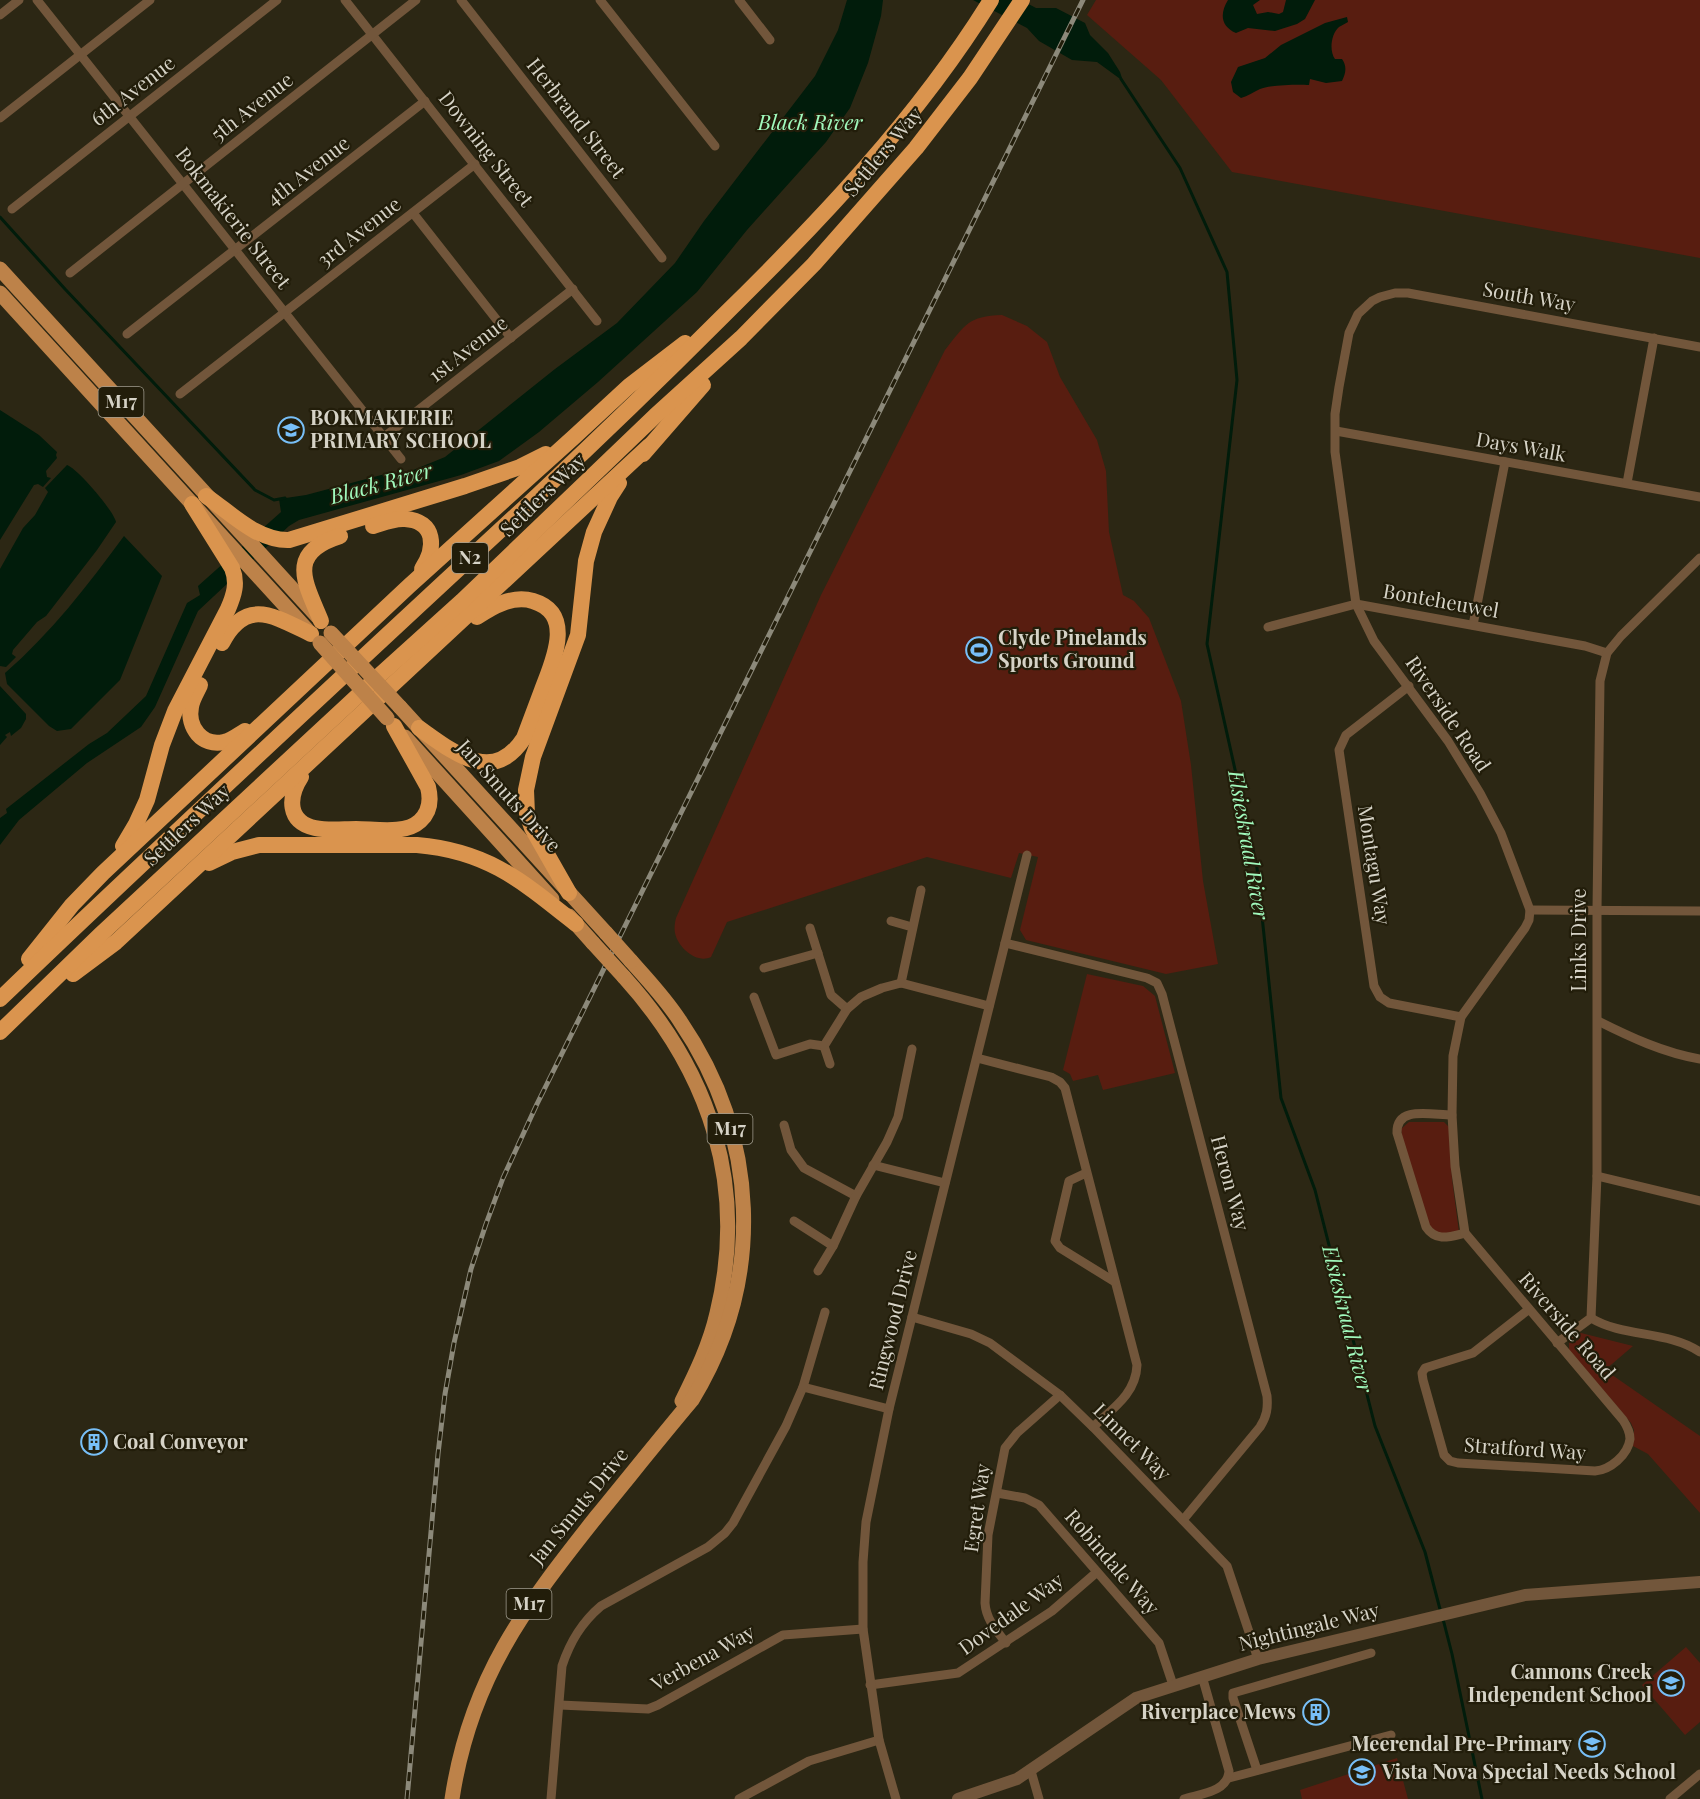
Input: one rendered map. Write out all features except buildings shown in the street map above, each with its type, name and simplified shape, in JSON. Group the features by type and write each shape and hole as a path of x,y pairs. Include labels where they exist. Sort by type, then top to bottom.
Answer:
{"highway":[{"name":"Settlers Way","path":"0,1032 100,935 470,594 640,430 741,338 814,264 916,148 970,78 1022,0"},
{"name":"Settlers Way","path":"0,997 643,397 795,245 847,188 921,99 987,7"},
{"path":"0,997 72,905 103,873 409,586 629,386 718,321"},
{"path":"569,893 532,828 526,806 528,777 533,757 575,646 586,561 598,521 610,497 649,446 741,338"},
{"path":"238,542 269,538 297,539 520,467 574,436"},
{"path":"19,1015 116,942 649,446"},
{"path":"103,873 136,825 147,800 167,729 228,609 234,592 238,542 199,500"},
{"path":"199,500 238,542"},
{"path":"326,627 305,581 303,570 309,553 327,541 393,520 405,519 417,522 428,532 432,550 423,568 409,586"},
{"path":"419,728 459,755 476,762 491,762 505,757 519,746 524,738 555,657 558,631 553,616 540,604 513,600 486,611 426,654"},
{"path":"282,705 243,732 222,743 213,743 202,738 194,728 190,717 196,694 226,635 237,621 251,615 267,614 315,639"},
{"path":"311,761 298,780 291,796 293,810 304,824 326,829 394,830 413,826 427,812 430,802 429,792 421,773 390,722"},
{"path":"182,880 232,852 259,845 439,847 476,857 510,873 576,924"}],"main road":[{"name":"M17","path":"0,269 199,500"},
{"name":"M17","path":"0,294 199,500"},
{"name":"Jan Smuts Drive","path":"238,542 260,566 326,627 661,995 681,1022 710,1074 721,1099 740,1169 744,1234 742,1267 736,1298 724,1337 709,1373 692,1400 542,1587 502,1646 474,1710 457,1766 452,1799"},
{"name":"Jan Smuts Drive","path":"260,566 315,639 643,998 666,1029 693,1075 714,1132 723,1168 727,1200 726,1260 717,1314 699,1365 682,1401 660,1438"}],"street":[{"path":"0,15 19,0"},
{"name":"Bokmakierie Street","path":"37,0 401,459"},
{"path":"0,118 150,0"},
{"name":"6th Avenue","path":"12,209 277,0"},
{"name":"Downing Street","path":"345,0 597,321"},
{"name":"5th Avenue","path":"70,273 416,0"},
{"name":"Herbrand Street","path":"461,0 662,258"},
{"path":"600,0 715,146"},
{"path":"739,0 770,40"},
{"name":"4th Avenue","path":"127,334 425,101"},
{"name":"3rd Avenue","path":"180,394 475,164"},
{"path":"413,213 511,338"},
{"name":"1st Avenue","path":"384,437 573,289"},
{"name":"South Way","path":"1358,314 1380,297 1408,292 1700,347"},
{"name":"Riverside Road","path":"1358,314 1349,333 1339,387 1335,452 1356,604 1374,640 1448,741 1480,793 1501,833 1530,910"},
{"path":"1627,483 1654,338"},
{"name":"Days Walk","path":"1336,431 1700,497"},
{"path":"1473,624 1505,462"},
{"name":"Links Drive","path":"1592,1318 1597,1176 1600,681 1607,653 1621,636 1700,558"},
{"name":"Bonteheuwel","path":"1268,627 1356,604 1586,645 1607,653"},
{"name":"Montagu Way","path":"1409,686 1346,735 1339,750 1374,986 1380,997 1389,1003 1461,1017"},
{"name":"Ringwood Drive","path":"896,1799 879,1740 870,1685 864,1629 863,1563 866,1522 889,1409 1027,855"},
{"path":"901,983 921,891"},
{"path":"1452,1115 1407,1114 1396,1124 1426,1227 1430,1233 1442,1238 1465,1233 1455,1166 1452,1115 1453,1056 1461,1017 1525,928 1530,910 1700,911"},
{"path":"891,921 912,927"},
{"path":"810,928 831,995 847,1009"},
{"name":"Heron Way","path":"1005,943 1147,978 1157,983 1162,994 1267,1395 1268,1408 1266,1418 1260,1427 1183,1520"},
{"path":"764,968 818,953"},
{"path":"824,1046 847,1009 861,997 901,983 989,1006"},
{"path":"754,997 776,1055 810,1044 824,1046"},
{"path":"1598,1022 1653,1045 1700,1059"},
{"path":"824,1046 830,1064"},
{"path":"818,1271 898,1117 912,1049"},
{"path":"977,1058 1051,1077 1060,1082 1068,1099 1137,1365 1133,1387 1093,1427"},
{"path":"784,1125 791,1150 804,1168 855,1196"},
{"path":"873,1165 945,1183"},
{"path":"1086,1173 1069,1181 1055,1241 1060,1248 1115,1282"},
{"path":"1597,1176 1700,1200"},
{"path":"794,1221 832,1246"},
{"name":"Riverside Road","path":"1465,1233 1623,1420 1630,1438 1628,1447"},
{"name":"Stratford Way","path":"1528,1310 1473,1353 1425,1368 1422,1373 1444,1455 1450,1461 1458,1463 1595,1471 1609,1467 1628,1447"},
{"path":"551,1799 562,1666 567,1649 587,1618 600,1606 708,1547 733,1523 781,1435 803,1387 825,1312"},
{"name":"Linnet Way","path":"912,1317 970,1334 990,1343 1060,1395 1093,1427 1227,1566 1258,1659"},
{"path":"1557,1343 1592,1318 1608,1326 1676,1340 1700,1352"},
{"path":"803,1387 889,1409"},
{"name":"Egret Way","path":"1005,1643 985,1612 988,1535 1002,1457 1010,1440 1060,1395"},
{"name":"Robindale Way","path":"997,1493 1025,1498 1038,1505 1160,1643 1173,1685"},
{"name":"Dovedale Way","path":"870,1685 958,1673 1052,1611 1097,1572"},
{"name":"Nightingale Way","path":"958,1799 1002,1786 1031,1771 1136,1698 1258,1659 1525,1595 1700,1582"},
{"name":"Verbena Way","path":"560,1705 648,1709 783,1635 864,1629"},
{"path":"1257,1770 1233,1693 1371,1653"},
{"path":"1184,1799 1217,1789 1229,1778 1202,1676"},
{"path":"1229,1778 1391,1734"},
{"path":"739,1799 750,1796 809,1761 879,1740"},
{"path":"1031,1771 1039,1799"},
{"path":"1670,1799 1700,1774"}],"shaded area":[{"path":"1096,0 1700,0 1700,258 1232,172 1161,80 1087,15"},
{"name":"Clyde Pinelands Sports Ground","path":"1002,315 1027,326 1047,342 1060,377 1097,440 1106,471 1109,532 1123,595 1134,601 1149,618 1181,701 1191,765 1203,881 1218,964 1166,974 1026,940 1020,930 1038,857 1019,853 1011,878 927,857 727,922 711,957 706,959 694,956 684,949 677,939 676,918 821,595 945,350 963,328 974,320"},
{"path":"1087,974 1143,986 1155,996 1175,1073 1103,1090 1098,1075 1073,1081 1070,1074 1063,1070"},
{"path":"1409,1122 1444,1122 1449,1127 1452,1179 1459,1232 1432,1234 1405,1159 1401,1129"},
{"path":"1577,1332 1633,1346 1605,1370 1700,1436 1700,1513 1648,1454 1633,1446 1634,1430 1631,1423 1569,1350 1569,1339"},
{"path":"1686,1647 1700,1663 1700,1722 1685,1735 1642,1685"},
{"path":"1397,1758 1408,1799 1302,1799 1300,1790"}],"water":[{"name":"Black River","path":"847,0 883,0 868,63 850,108 826,142 747,230 697,292 598,382 539,432 499,461 461,475 299,520 289,526 198,611 155,707 141,727 87,763 19,820 0,845 0,818 7,813 6,809 89,744 107,733 146,696 187,603 200,595 198,586 281,512 279,499 306,495 385,474 406,473 445,457 555,369 617,323 675,263 704,221 815,76 838,30"},
{"path":"973,0 1021,0 1036,8 1056,8 1085,23 1090,35 1108,53 1123,81 1097,62 1072,60 1039,41 1027,28"},
{"path":"1228,0 1260,0 1253,5 1257,14 1268,12 1279,14 1283,12 1286,0 1315,0 1305,19 1297,24 1275,31 1248,28 1236,33 1227,27 1223,19"},
{"path":"1347,17 1348,22 1336,30 1332,43 1333,56 1335,59 1342,59 1345,64 1342,81 1326,83 1310,79 1309,85 1265,88 1241,98 1233,92 1231,82 1238,67 1265,58 1281,45 1325,23"},
{"path":"0,410 39,435 57,452 57,458 46,471 47,477 51,478 43,487 38,484 34,485 0,540"},
{"path":"67,465 94,490 116,522 46,616 37,622 13,650 12,654 16,657 6,667 0,666 0,569 23,528 35,515 48,492 45,488"},
{"path":"124,536 162,576 120,680 71,729 57,731 49,726 7,684 5,673 38,642 68,608"},
{"path":"0,686 26,714 26,719 21,728 11,736 10,732 5,735 7,737 0,745"}],"waterway":[{"name":"Elsieskraal River","path":"1121,79 1180,168 1227,272 1237,380 1207,644 1257,868 1281,1098 1315,1190 1375,1426 1425,1552 1441,1613"},
{"path":"0,217 255,490 274,500 285,498"},
{"name":"Elsieskraal River","path":"1443,1619 1482,1799"}],"railway":[{"path":"407,1799 445,1394 471,1269 503,1178 537,1104 1083,0"}],"place":[{"name":"BOKMAKIERIE PRIMARY SCHOOL","path":"291,430"},
{"name":"Clyde Pinelands Sports Ground","path":"979,650"},
{"name":"Coal Conveyor","path":"94,1442"},
{"name":"Cannons Creek Independent School","path":"1671,1683"},
{"name":"Riverplace Mews","path":"1316,1712"},
{"name":"Meerendal Pre-Primary","path":"1592,1744"},
{"name":"Vista Nova Special Needs School","path":"1362,1772"}]}
